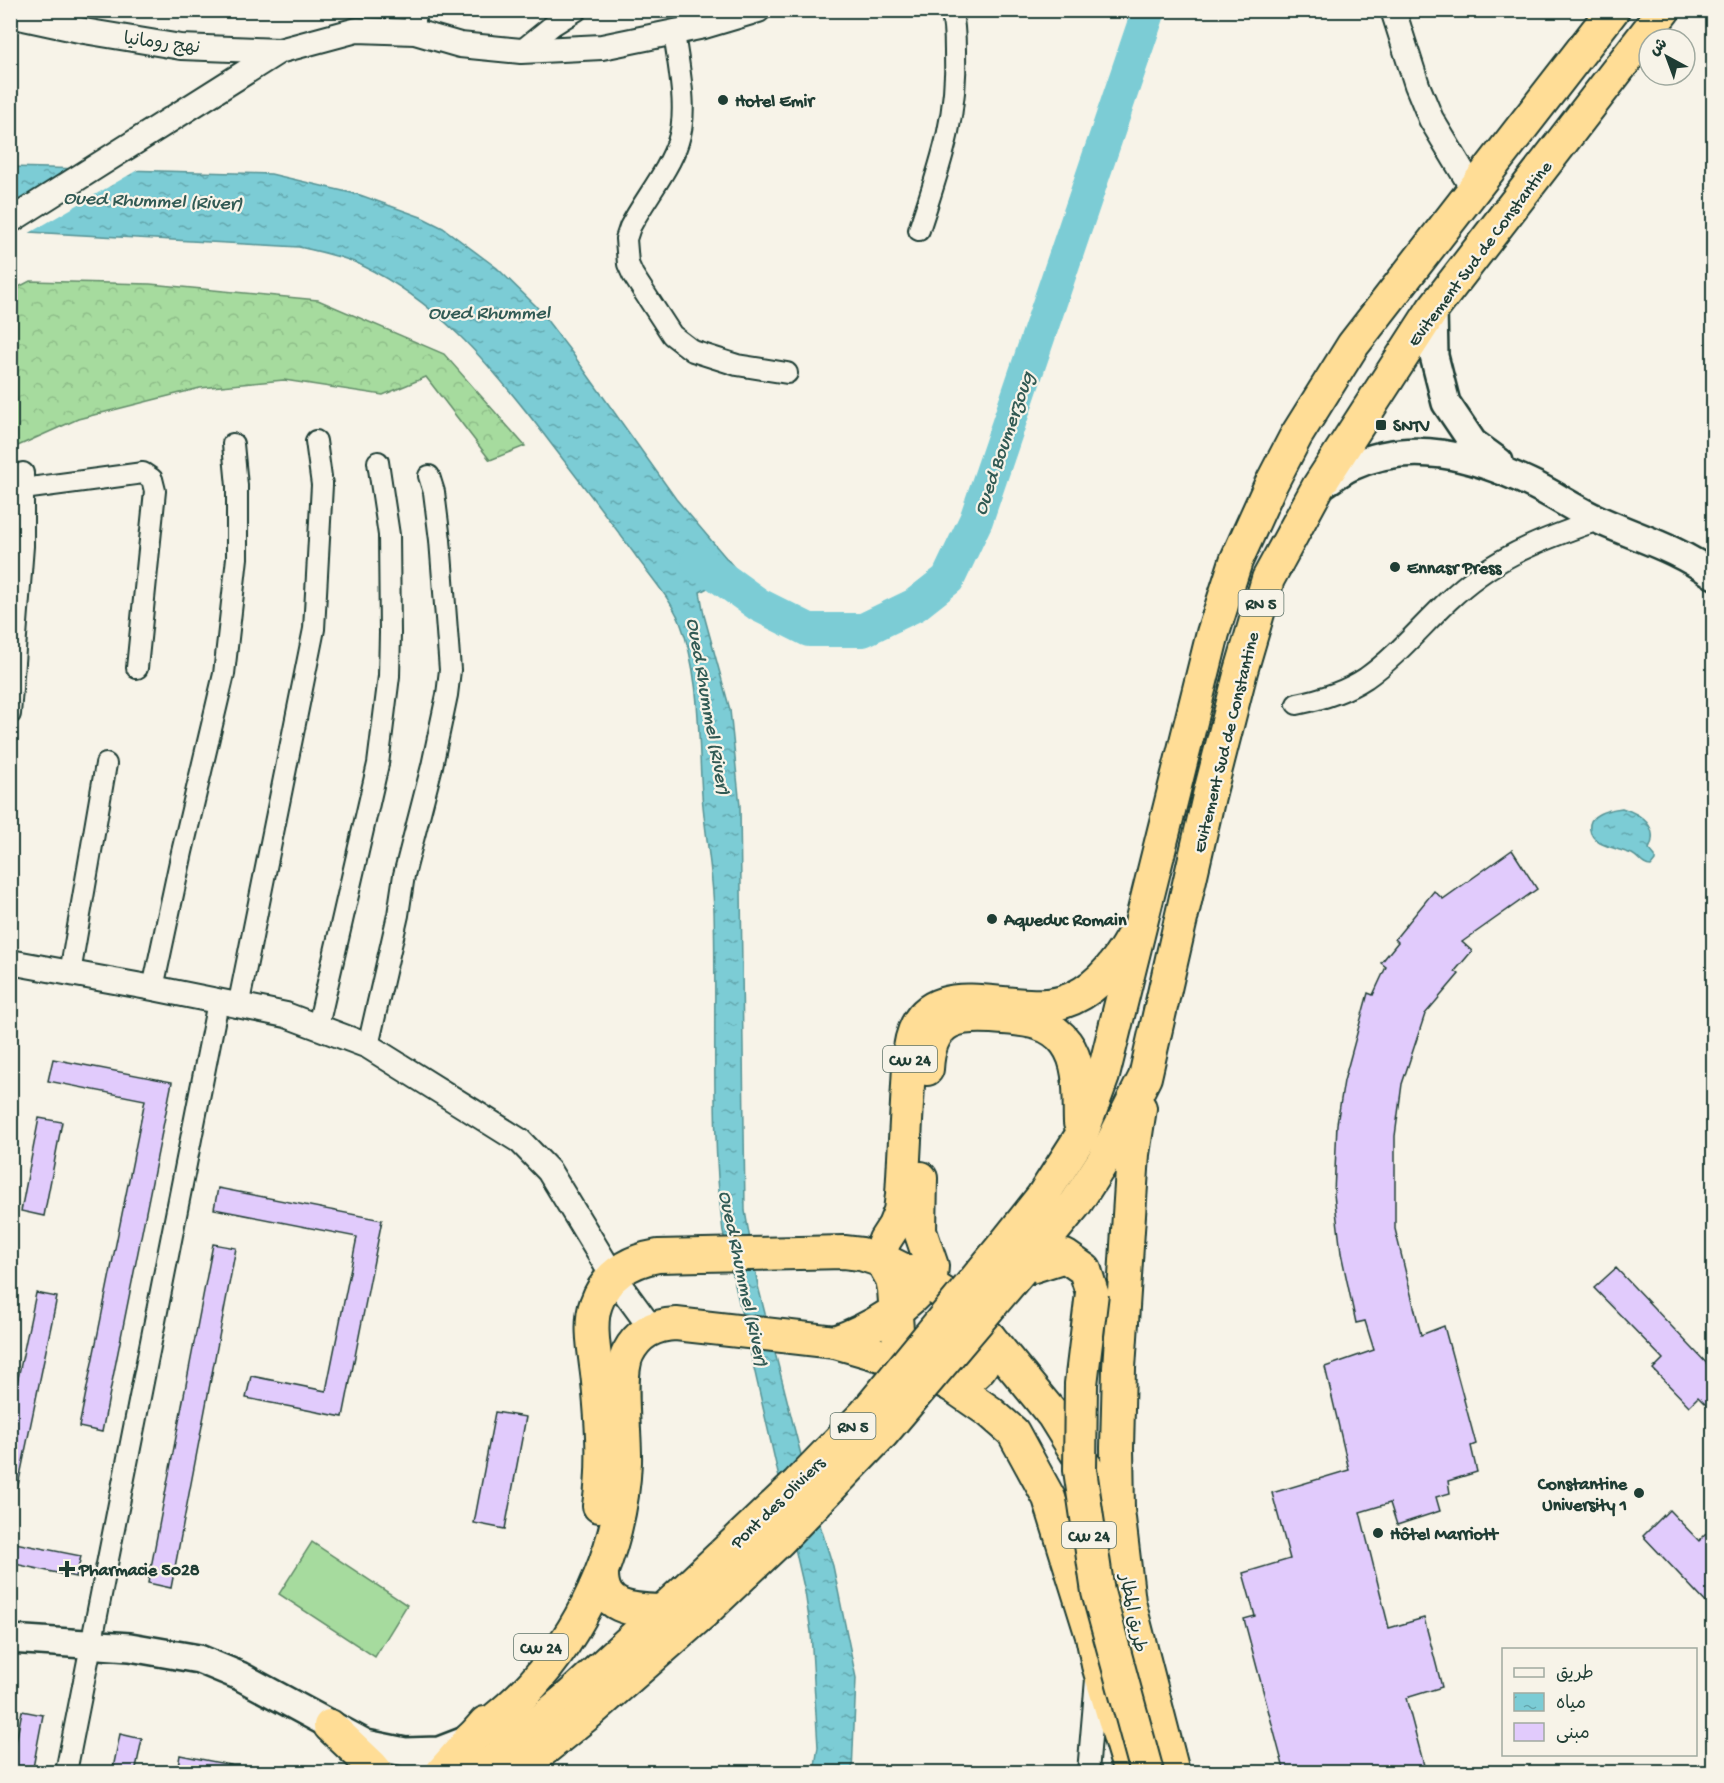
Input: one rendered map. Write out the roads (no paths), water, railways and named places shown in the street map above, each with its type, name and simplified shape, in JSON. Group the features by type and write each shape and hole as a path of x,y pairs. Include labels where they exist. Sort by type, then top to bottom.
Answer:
{"highway":[{"name":"Evitement Sud de Constantine","path":"1012,1258 1042,1197 1081,1136 1103,1076 1213,633 1236,561 1270,486 1296,436 1353,345 1613,10"},
{"name":"Evitement Sud de Constantine","path":"1012,1258 1076,1203 1103,1161 1144,1077 1209,796 1241,671 1268,579 1318,487 1433,309 1664,10"},
{"name":"CW 24","path":"882,1261 883,1245 900,1211 910,1048 912,1034 919,1020 929,1010 943,1003 958,1000 1039,1005 1064,1002 1075,997 1102,978 1115,963 1143,918"},
{"name":"CW 24","path":"835,1342 867,1329 896,1309 927,1282 932,1274 932,1266 920,1231 927,1059 930,1045 937,1033 948,1023 961,1017 975,1016 1037,1022 1058,1034 1066,1043 1076,1065 1081,1136"},
{"name":"CW 24","path":"1118,1510 1119,1368 1133,1154 1144,1077"},
{"name":"CW 24","path":"442,1773 492,1715 542,1647 556,1622 591,1541 603,1467 593,1315 602,1289 626,1265 658,1256 825,1251 861,1254 894,1265 927,1282 960,1308 989,1337 1053,1414 1078,1457 1118,1510"},
{"name":"CW 24","path":"1012,1258 1065,1256 1085,1270 1092,1293 1081,1384 1080,1470 1098,1592 1147,1772"},
{"name":"Pont des Oliviers","path":"694,1601 798,1484 1012,1258"},
{"path":"882,1261 892,1279 897,1330 904,1362"},
{"name":"CW 24","path":"663,1326 835,1342 904,1362 951,1385 990,1412 1013,1432 1049,1498 1092,1636 1098,1665 1130,1773"},
{"path":"470,1739 506,1711 538,1678 566,1642 602,1572 622,1499 625,1463 624,1372 627,1354 637,1339 663,1326"},
{"path":"951,1385 962,1383 980,1369 986,1360 989,1337"},
{"name":"طريق المطار","path":"1118,1510 1129,1602 1173,1773"},
{"path":"602,1572 603,1587 614,1603 624,1607 662,1611"},
{"name":"RN 5","path":"480,1773 570,1696 662,1611 694,1601"},
{"name":"RN 5","path":"516,1773 590,1712 694,1601"},
{"path":"330,1726 371,1765 376,1773"}],"main road":[{"path":"1433,309 1434,356 1446,403 1473,443 1530,483 1598,520 1691,559 1713,575"},
{"path":"1318,487 1350,467 1381,456 1414,451 1447,453 1530,483"},
{"path":"10,1639 130,1647 207,1662 240,1676 330,1726"},
{"name":"CW 24","path":"330,1726 366,1744 405,1752 439,1751 470,1739"}],"street":[{"path":"521,51 553,25 577,10"},
{"path":"10,220 279,51 357,30 415,21 460,45 521,51 602,47 704,26 758,10"},
{"path":"919,230 946,143 954,104 956,63 954,20 951,10"},
{"path":"1393,10 1417,85 1431,119 1473,189"},
{"name":"نهج رومانيا","path":"10,15 84,31 181,47 279,51"},
{"path":"674,32 683,108 681,133 673,155 630,227 626,239 628,264 672,336 693,351 737,365 787,373"},
{"path":"66,1773 90,1643 228,1005 314,629 322,485 316,441"},
{"path":"153,988 224,674 237,558 237,486 233,444"},
{"path":"318,1026 378,764 389,676 389,535 378,462"},
{"path":"10,714 23,546 23,481 143,473 152,479 155,490 137,668"},
{"path":"368,1046 398,915 404,875 434,756 450,670 440,540 434,492 429,476"},
{"path":"1297,704 1321,699 1366,678 1457,592 1501,561 1541,541 1598,520"},
{"path":"70,973 106,764"},
{"path":"10,962 153,988 286,1016 368,1046 520,1141 549,1171 613,1276 663,1326"},
{"path":"1088,1773 1098,1665"}],"water":[{"name":"Oued Rhummel","path":"10,167 271,174 360,195 421,217 443,228 497,268 536,306 676,499 744,579 728,596 713,585 700,592 730,710 740,806 745,1211 758,1286 814,1506 833,1566 856,1678 852,1772 814,1772 818,1747 811,1632 805,1592 723,1232 715,1112 715,951 711,867 702,795 699,729 692,664 680,622 672,606 536,424 479,355 436,314 388,279 354,262 299,247 11,231"},
{"path":"1622,808 1642,818 1650,828 1652,841 1649,849 1655,856 1655,861 1651,866 1645,865 1632,854 1600,843 1591,833 1590,824 1595,817 1613,809"}],"waterway":[{"name":"Oued Boumerzoug","path":"698,561 759,605 809,630 863,630 915,605 948,579 976,520 1149,10"}],"place":[{"name":"Hotel Emir","path":"723,100"},
{"name":"SNTV","path":"1381,425"},
{"name":"Ennasr Press","path":"1395,567"},
{"name":"Aqueduc Romain","path":"992,919"},
{"name":"Constantine University 1","path":"1639,1493"},
{"name":"Hôtel Marriott","path":"1378,1533"},
{"name":"Pharmacie 5028","path":"67,1569"}],"water label":[{"name":"Oued Rhummel (River)","path":"153,199"},
{"name":"Oued Rhummel (River)","path":"710,706"},
{"name":"Oued Rhummel (River)","path":"745,1278"}]}
